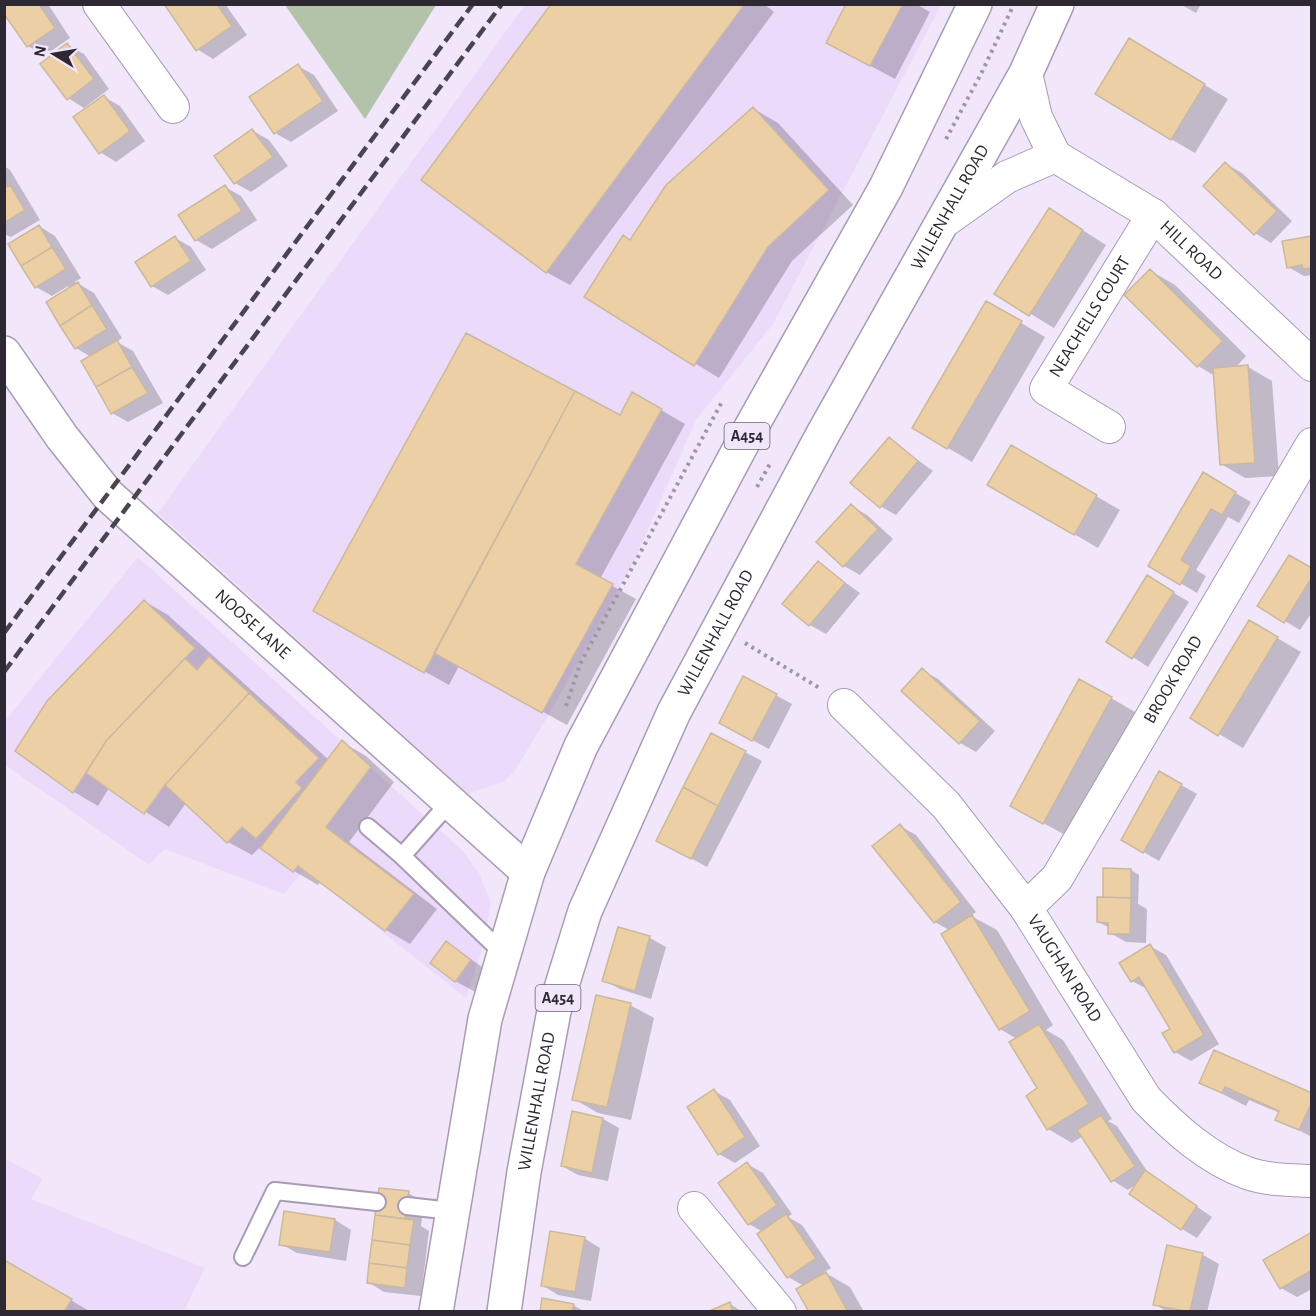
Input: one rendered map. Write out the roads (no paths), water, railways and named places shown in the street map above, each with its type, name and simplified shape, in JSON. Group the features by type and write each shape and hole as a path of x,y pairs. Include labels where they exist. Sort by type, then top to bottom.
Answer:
{"main road":[{"name":"A454","path":"436,1311 485,1018 528,872 581,746 749,431 886,187 975,4"},
{"name":"WILLENHALL ROAD","path":"504,1311 524,1172 554,1011 585,911 674,712 823,434 945,221 1026,73 1057,4"},
{"name":"NOOSE LANE","path":"4,353 48,419 108,495 528,872"}],"street":[{"path":"99,4 173,107"},
{"path":"945,221 1007,177 1055,156 1036,117 1026,73"},
{"name":"HILL ROAD","path":"1055,156 1153,215 1311,365"},
{"name":"NEACHELLS COURT","path":"1109,427 1046,389 1153,215"},
{"name":"BROOK ROAD","path":"1026,908 1057,878 1311,444"},
{"name":"VAUGHAN ROAD","path":"844,705 946,805 1026,908 1146,1100 1168,1122 1230,1166 1249,1174 1280,1180 1311,1181"},
{"path":"694,1208 780,1311"}],"lane":[{"path":"402,856 450,802"},
{"path":"368,827 402,856 504,954"},
{"path":"243,1257 275,1191 377,1202"},
{"path":"407,1206 451,1211"}],"railway":[{"path":"4,633 473,4"},
{"path":"4,672 502,4"}]}
